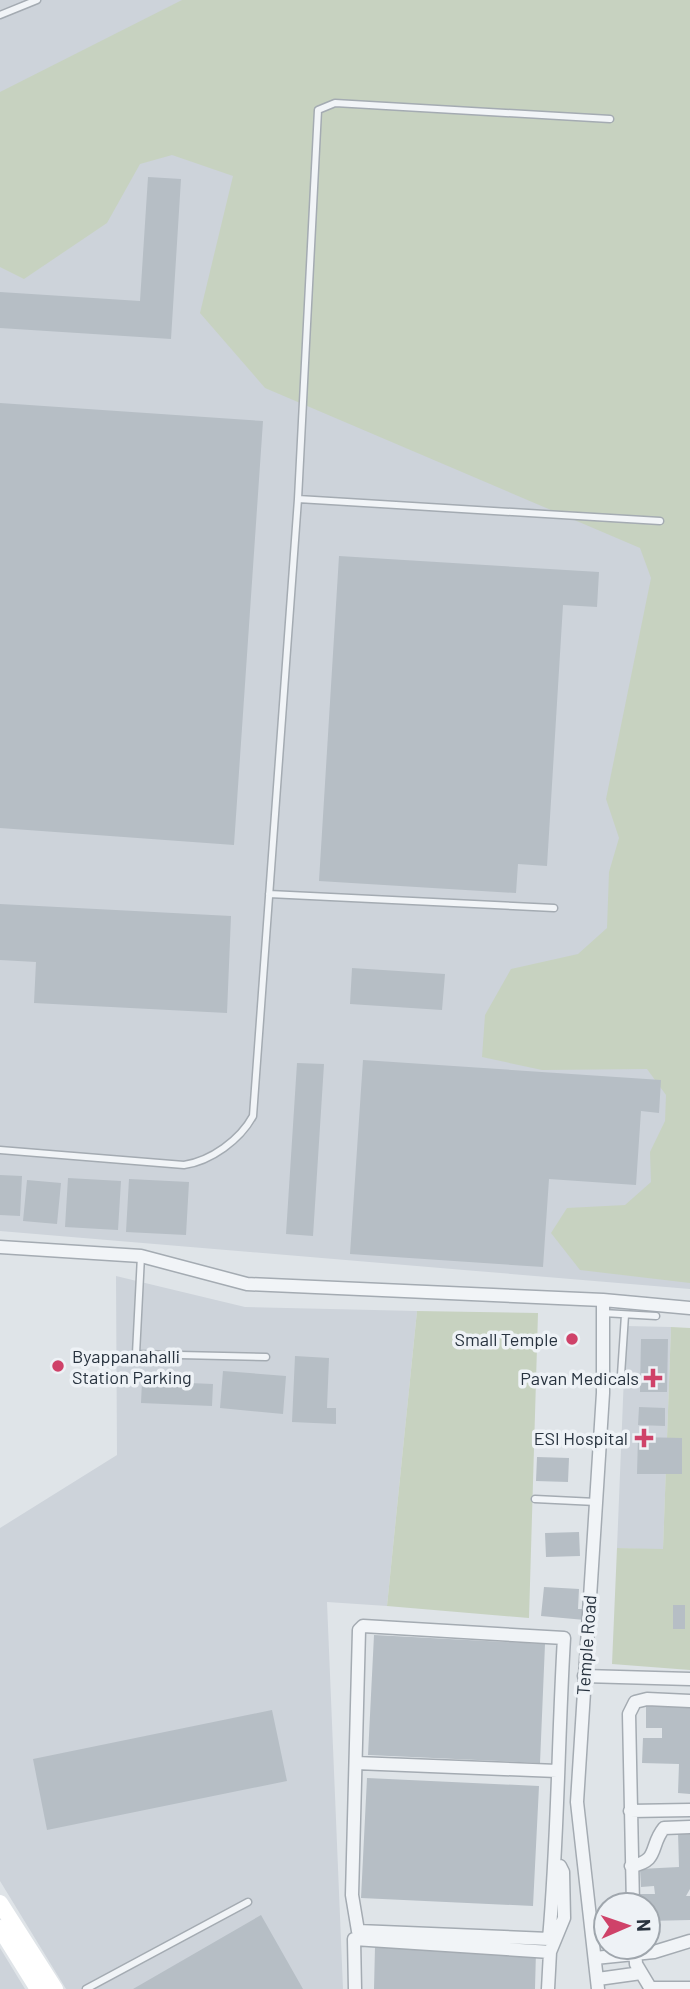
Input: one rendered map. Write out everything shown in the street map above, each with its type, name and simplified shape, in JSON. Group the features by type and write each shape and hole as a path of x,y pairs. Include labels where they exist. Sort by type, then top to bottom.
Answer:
{"main road":[{"path":"0,1903 55,1989"},
{"path":"0,1928 38,1989"}],"street":[{"path":"0,1247 141,1256 247,1284 603,1307 690,1308"},
{"name":"Temple Road","path":"592,1933 577,1807 603,1393 603,1307"},
{"path":"363,1626 564,1637 555,1806 556,1860 549,1939 358,1931 352,1895 356,1763 359,1630 363,1626"},
{"path":"584,1676 690,1679"},
{"path":"632,1891 629,1714 635,1702 647,1699 690,1701"},
{"path":"356,1763 557,1772"},
{"path":"555,1806 559,1802 577,1807"},
{"path":"630,1811 690,1810"},
{"path":"631,1866 644,1864 651,1858 664,1828 690,1827"},
{"path":"548,1989 550,1952 564,1918 563,1872 556,1860"},
{"path":"355,1989 354,1939 550,1952"},
{"path":"662,1950 690,1941"},
{"name":"Temple Road","path":"595,1961 598,1984"},
{"path":"636,1961 651,1989 690,1988"},
{"path":"598,1984 641,1973"}],"lane":[{"path":"0,15 37,0"},
{"path":"0,1150 184,1165 210,1157 247,1128 253,1116 298,499 318,110 335,103 610,119"},
{"path":"298,499 660,521"},
{"path":"270,894 554,908"},
{"path":"141,1256 136,1354 266,1357"},
{"path":"603,1307 625,1315 656,1316"},
{"path":"621,1375 625,1315"},
{"path":"535,1499 596,1502"},
{"path":"86,1989 248,1902"}],"shaded area":[{"path":"0,0 690,0 690,1289 0,1231"},
{"path":"116,1276 245,1307 417,1311 387,1606 327,1602 343,1989 66,1989 0,1881 0,1528 117,1455"},
{"name":"ESI Hospital","path":"626,1326 671,1327 663,1550 617,1548"},
{"path":"0,1948 25,1989 0,1989"}],"green space":[{"path":"182,0 690,0 690,1283 580,1270 551,1233 567,1208 625,1205 651,1182 650,1152 665,1121 666,1095 647,1069 542,1070 482,1057 485,1015 511,969 578,954 607,928 609,872 619,838 606,799 651,578 640,548 265,388 200,313 233,176 172,155 140,164 107,223 24,279 0,267 0,92"},
{"path":"417,1311 538,1313 529,1618 387,1606"},
{"path":"671,1327 690,1328 690,1670 612,1664 617,1548 663,1549"}],"building":[{"path":"148,177 181,179 171,339 0,328 0,292 140,301"},
{"path":"0,403 263,421 234,845 0,828"},
{"path":"339,556 599,572 597,607 563,605 547,866 518,864 516,893 319,881"},
{"path":"0,904 231,916 227,1013 34,1003 36,962 0,960"},
{"path":"352,968 445,974 442,1010 350,1004"},
{"path":"363,1060 661,1080 659,1113 641,1111 636,1185 549,1179 543,1267 350,1254"},
{"path":"297,1063 324,1064 313,1236 286,1234"},
{"path":"0,1175 22,1176 20,1216 0,1215"},
{"path":"68,1178 121,1181 118,1230 65,1227"},
{"path":"129,1179 189,1182 186,1235 126,1232"},
{"path":"27,1180 61,1183 57,1224 23,1221"},
{"path":"641,1339 668,1339 667,1392 640,1392"},
{"path":"295,1356 329,1358 327,1408 336,1408 336,1424 292,1422"},
{"path":"223,1371 286,1376 283,1414 220,1408"},
{"path":"142,1381 213,1384 212,1406 141,1403"},
{"path":"639,1407 665,1408 665,1426 638,1425"},
{"path":"638,1437 682,1438 682,1474 637,1474"},
{"path":"537,1457 569,1458 568,1482 536,1481"},
{"path":"579,1532 580,1556 546,1557 545,1533"},
{"path":"544,1587 579,1589 578,1609 586,1609 585,1620 541,1616"},
{"path":"673,1605 685,1605 685,1629 673,1629"},
{"path":"374,1635 545,1644 540,1763 368,1755"},
{"path":"646,1706 690,1707 690,1794 678,1793 679,1764 642,1763 643,1738 662,1738 662,1728 646,1728"},
{"path":"272,1710 287,1781 47,1830 33,1759"},
{"path":"367,1778 539,1786 533,1906 361,1898"},
{"path":"678,1832 690,1832 690,1889 686,1896 690,1896 690,1920 662,1921 662,1891 655,1891 654,1886 641,1887 640,1869 679,1867"},
{"path":"261,1915 303,1989 133,1989"},
{"path":"375,1947 536,1951 535,1989 374,1989"}],"place":[{"name":"Small Temple","path":"572,1339"},
{"name":"Byappanahalli Station Parking","path":"58,1366"},
{"name":"Pavan Medicals","path":"653,1378"},
{"name":"ESI Hospital","path":"644,1438"}]}
